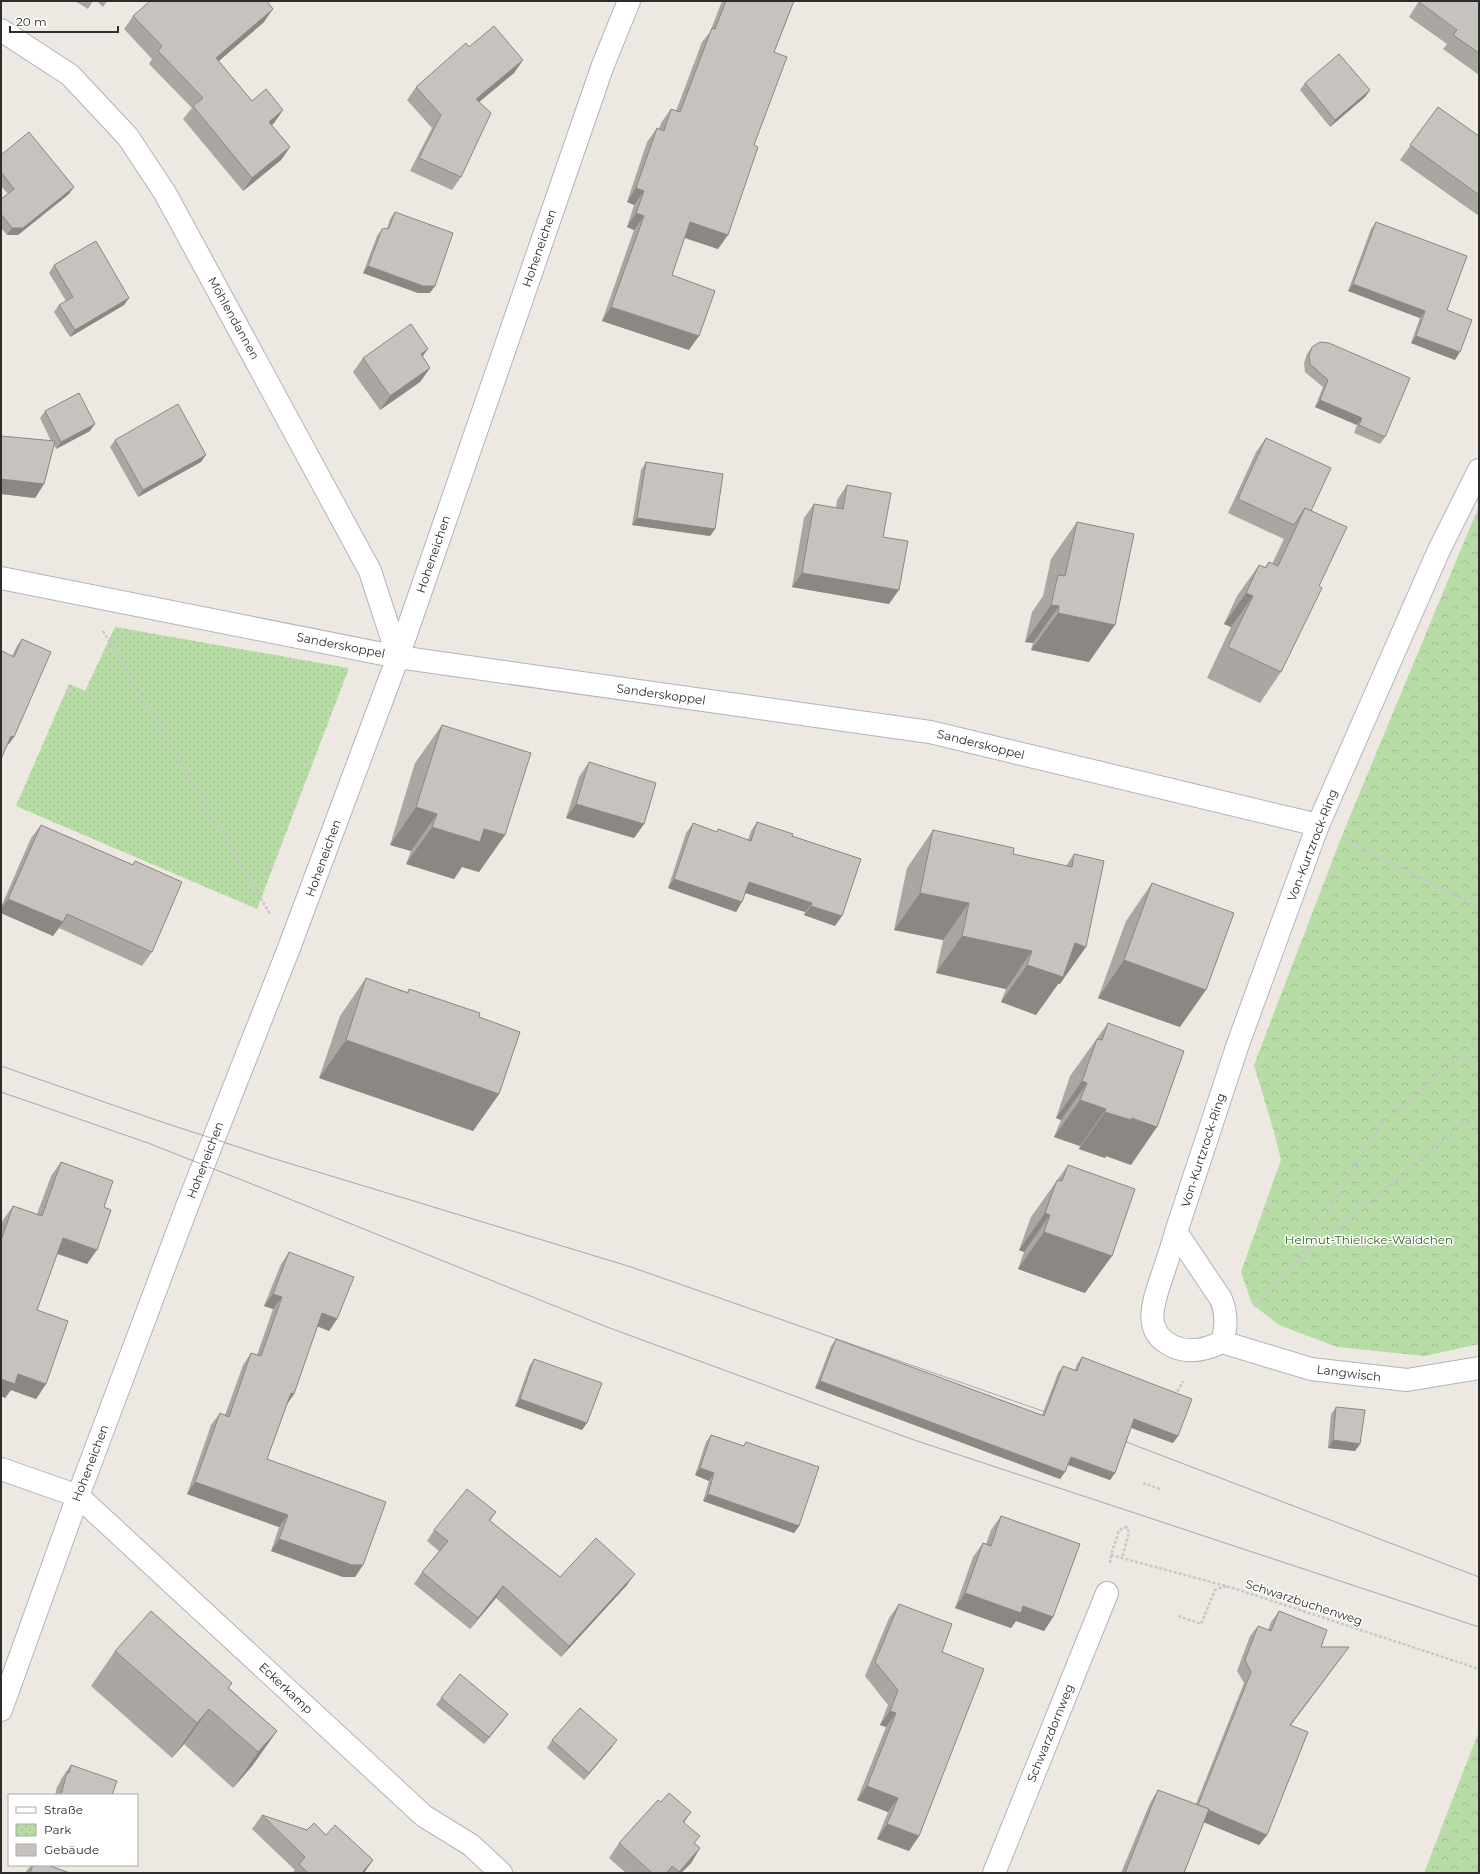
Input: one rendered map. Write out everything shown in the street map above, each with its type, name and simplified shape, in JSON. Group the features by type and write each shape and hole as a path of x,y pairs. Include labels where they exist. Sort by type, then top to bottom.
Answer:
{"street":[{"name":"Hoheneichen","path":"1,1710 78,1496 188,1204 289,948 398,657 603,65 629,1"},
{"name":"Möhlendannen","path":"1,30 70,75 128,136 165,193 370,571 398,657"},
{"name":"Von-Kurtzrock-Ring","path":"1222,1342 1210,1348 1186,1351 1166,1343 1158,1335 1152,1320 1152,1306 1238,1044 1318,825 1439,550 1479,470"},
{"name":"Sanderskoppel","path":"1,578 398,657 930,732 1318,825"},
{"path":"1176,1232 1221,1299 1225,1309 1226,1320 1226,1331 1222,1342"},
{"name":"Langwisch","path":"1222,1342 1311,1369 1406,1380 1479,1368"},
{"path":"1,1468 78,1496"},
{"name":"Eckerkamp","path":"78,1496 424,1816 471,1845 501,1873"},
{"name":"Schwarzdornweg","path":"994,1873 1106,1593"}],"path":[{"path":"82,594 289,948"},
{"path":"1371,852 1479,908"},
{"path":"1296,1264 1382,1122 1479,1042"},
{"path":"1254,1309 1296,1264 1479,1110"},
{"path":"1143,1483 1160,1489"},
{"name":"Schwarzbuchenweg","path":"1122,1558 1128,1542 1129,1533 1127,1527 1119,1530 1111,1555 1122,1558 1226,1586 1479,1668"},
{"path":"1178,1616 1202,1624 1215,1590 1226,1586"}],"green space":[{"name":"Helmut-Thielicke-Wäldchen","path":"1479,506 1479,1344 1425,1356 1337,1347 1279,1325 1252,1304 1241,1272 1281,1160 1254,1065 1343,833"},
{"path":"115,627 349,668 257,909 16,806 69,684 85,691"},
{"path":"1479,1731 1479,1873 1424,1873"}],"building":[{"path":"150,1 267,1 273,9 216,58 252,101 266,89 283,110 269,122 290,147 252,178 193,106 203,98 158,51 162,46 133,16"},
{"path":"726,1 794,1 774,52 787,57 754,145 758,147 728,235 690,222 672,275 715,291 699,336 611,307 644,216 636,213 644,191 636,188 657,128 664,131 671,109 680,112 712,28 715,29"},
{"path":"1479,1 1479,53 1453,35 1457,30 1419,2"},
{"path":"494,26 523,60 476,99 491,113 461,177 419,158 441,115 416,87 466,43 469,47"},
{"path":"1339,54 1370,90 1335,120 1305,83"},
{"path":"1438,107 1479,136 1479,195 1410,145"},
{"path":"29,132 74,187 23,228 12,228 1,214 1,199 14,189 1,172 1,155"},
{"path":"395,212 453,233 435,286 423,286 368,266 382,229 389,228"},
{"path":"1376,222 1467,256 1447,310 1472,320 1460,352 1416,336 1425,311 1353,284"},
{"path":"96,241 129,298 75,330 59,305 73,297 54,265"},
{"path":"411,324 428,349 421,354 430,368 390,396 363,358"},
{"path":"1320,342 1329,343 1410,378 1385,437 1359,425 1362,418 1320,400 1328,380 1310,364 1309,356 1312,347"},
{"path":"79,393 95,424 61,442 45,411"},
{"path":"178,404 206,455 143,490 115,440"},
{"path":"1,436 55,441 44,484 1,479"},
{"path":"1266,438 1331,468 1311,511 1305,508 1294,525 1238,499"},
{"path":"646,462 723,474 715,529 637,518"},
{"path":"847,485 891,493 883,537 908,541 899,590 802,573 814,504 843,509"},
{"path":"1305,508 1347,527 1319,586 1322,588 1281,672 1228,647 1253,596 1246,593 1259,565 1266,568 1269,562 1278,566"},
{"path":"1077,522 1134,534 1115,625 1058,613 1059,606 1051,605 1058,575 1065,576"},
{"path":"22,639 51,652 14,737 11,736 1,759 1,653 2,651 14,657"},
{"path":"442,725 531,753 505,835 484,829 480,842 432,827 437,814 416,807"},
{"path":"589,762 656,783 644,824 576,804"},
{"path":"757,822 793,834 792,836 861,859 842,916 811,906 812,903 749,882 742,902 674,879 693,823 717,832 718,829 751,841"},
{"path":"41,825 133,865 135,861 182,882 152,952 67,914 63,922 8,899"},
{"path":"933,830 1014,848 1013,854 1072,867 1074,854 1104,861 1086,947 1075,943 1063,977 1027,965 1032,951 962,936 969,903 920,893"},
{"path":"1152,883 1234,913 1206,990 1124,960"},
{"path":"366,978 408,993 409,989 480,1013 479,1017 520,1032 499,1094 346,1040"},
{"path":"1108,1023 1184,1051 1157,1127 1132,1118 1131,1120 1105,1112 1106,1109 1080,1100 1087,1083 1082,1081 1097,1039 1102,1040"},
{"path":"61,1162 113,1181 104,1207 111,1210 97,1250 63,1238 37,1310 68,1321 46,1384 18,1374 15,1384 1,1379 1,1240 13,1206 42,1216"},
{"path":"1068,1165 1135,1189 1112,1256 1044,1232 1050,1215 1045,1213 1057,1180 1062,1181"},
{"path":"289,1252 354,1277 337,1319 322,1313 294,1394 291,1393 267,1459 386,1502 363,1565 352,1565 279,1539 288,1515 195,1482 220,1413 229,1417 251,1353 261,1356 282,1297 273,1294"},
{"path":"836,1339 1044,1416 1063,1366 1077,1371 1082,1357 1192,1399 1178,1436 1134,1419 1115,1473 1071,1457 1065,1472 820,1381"},
{"path":"534,1359 602,1383 587,1423 520,1399"},
{"path":"1336,1407 1365,1410 1360,1444 1333,1440"},
{"path":"711,1435 744,1446 746,1442 819,1467 799,1526 708,1494 714,1473 700,1468"},
{"path":"467,1489 496,1512 489,1520 560,1577 596,1538 635,1574 569,1646 503,1586 478,1618 422,1572 448,1541 434,1530"},
{"path":"1001,1516 1080,1544 1053,1617 1023,1606 1021,1613 965,1593 983,1543 991,1546"},
{"path":"899,1604 952,1624 942,1652 984,1669 919,1836 887,1824 898,1798 867,1786 896,1713 890,1711 898,1690 875,1662"},
{"path":"151,1611 232,1683 228,1688 277,1731 258,1752 209,1709 197,1723 115,1651"},
{"path":"1279,1611 1327,1630 1321,1647 1349,1647 1290,1725 1308,1732 1267,1835 1198,1805 1251,1672 1245,1660 1258,1626 1271,1631"},
{"path":"460,1674 508,1714 489,1737 441,1698"},
{"path":"580,1708 617,1740 589,1773 552,1740"},
{"path":"71,1765 117,1781 112,1794 61,1794 67,1772 69,1773"},
{"path":"1158,1790 1209,1809 1184,1873 1125,1873"},
{"path":"669,1793 691,1812 683,1822 700,1836 694,1843 700,1848 679,1872 672,1866 667,1873 652,1873 619,1843 658,1800 661,1802"},
{"path":"262,1815 307,1830 314,1823 326,1835 335,1825 373,1860 363,1871 365,1873 308,1873 299,1864 305,1857"},
{"path":"33,1866 51,1866 70,1873 30,1873"}],"tram line":[{"path":"1,1066 156,1120 275,1159 628,1266 1054,1415"},
{"path":"1,1092 148,1143 607,1327 914,1440 1479,1627"},
{"path":"1116,1438 1479,1577"}]}
